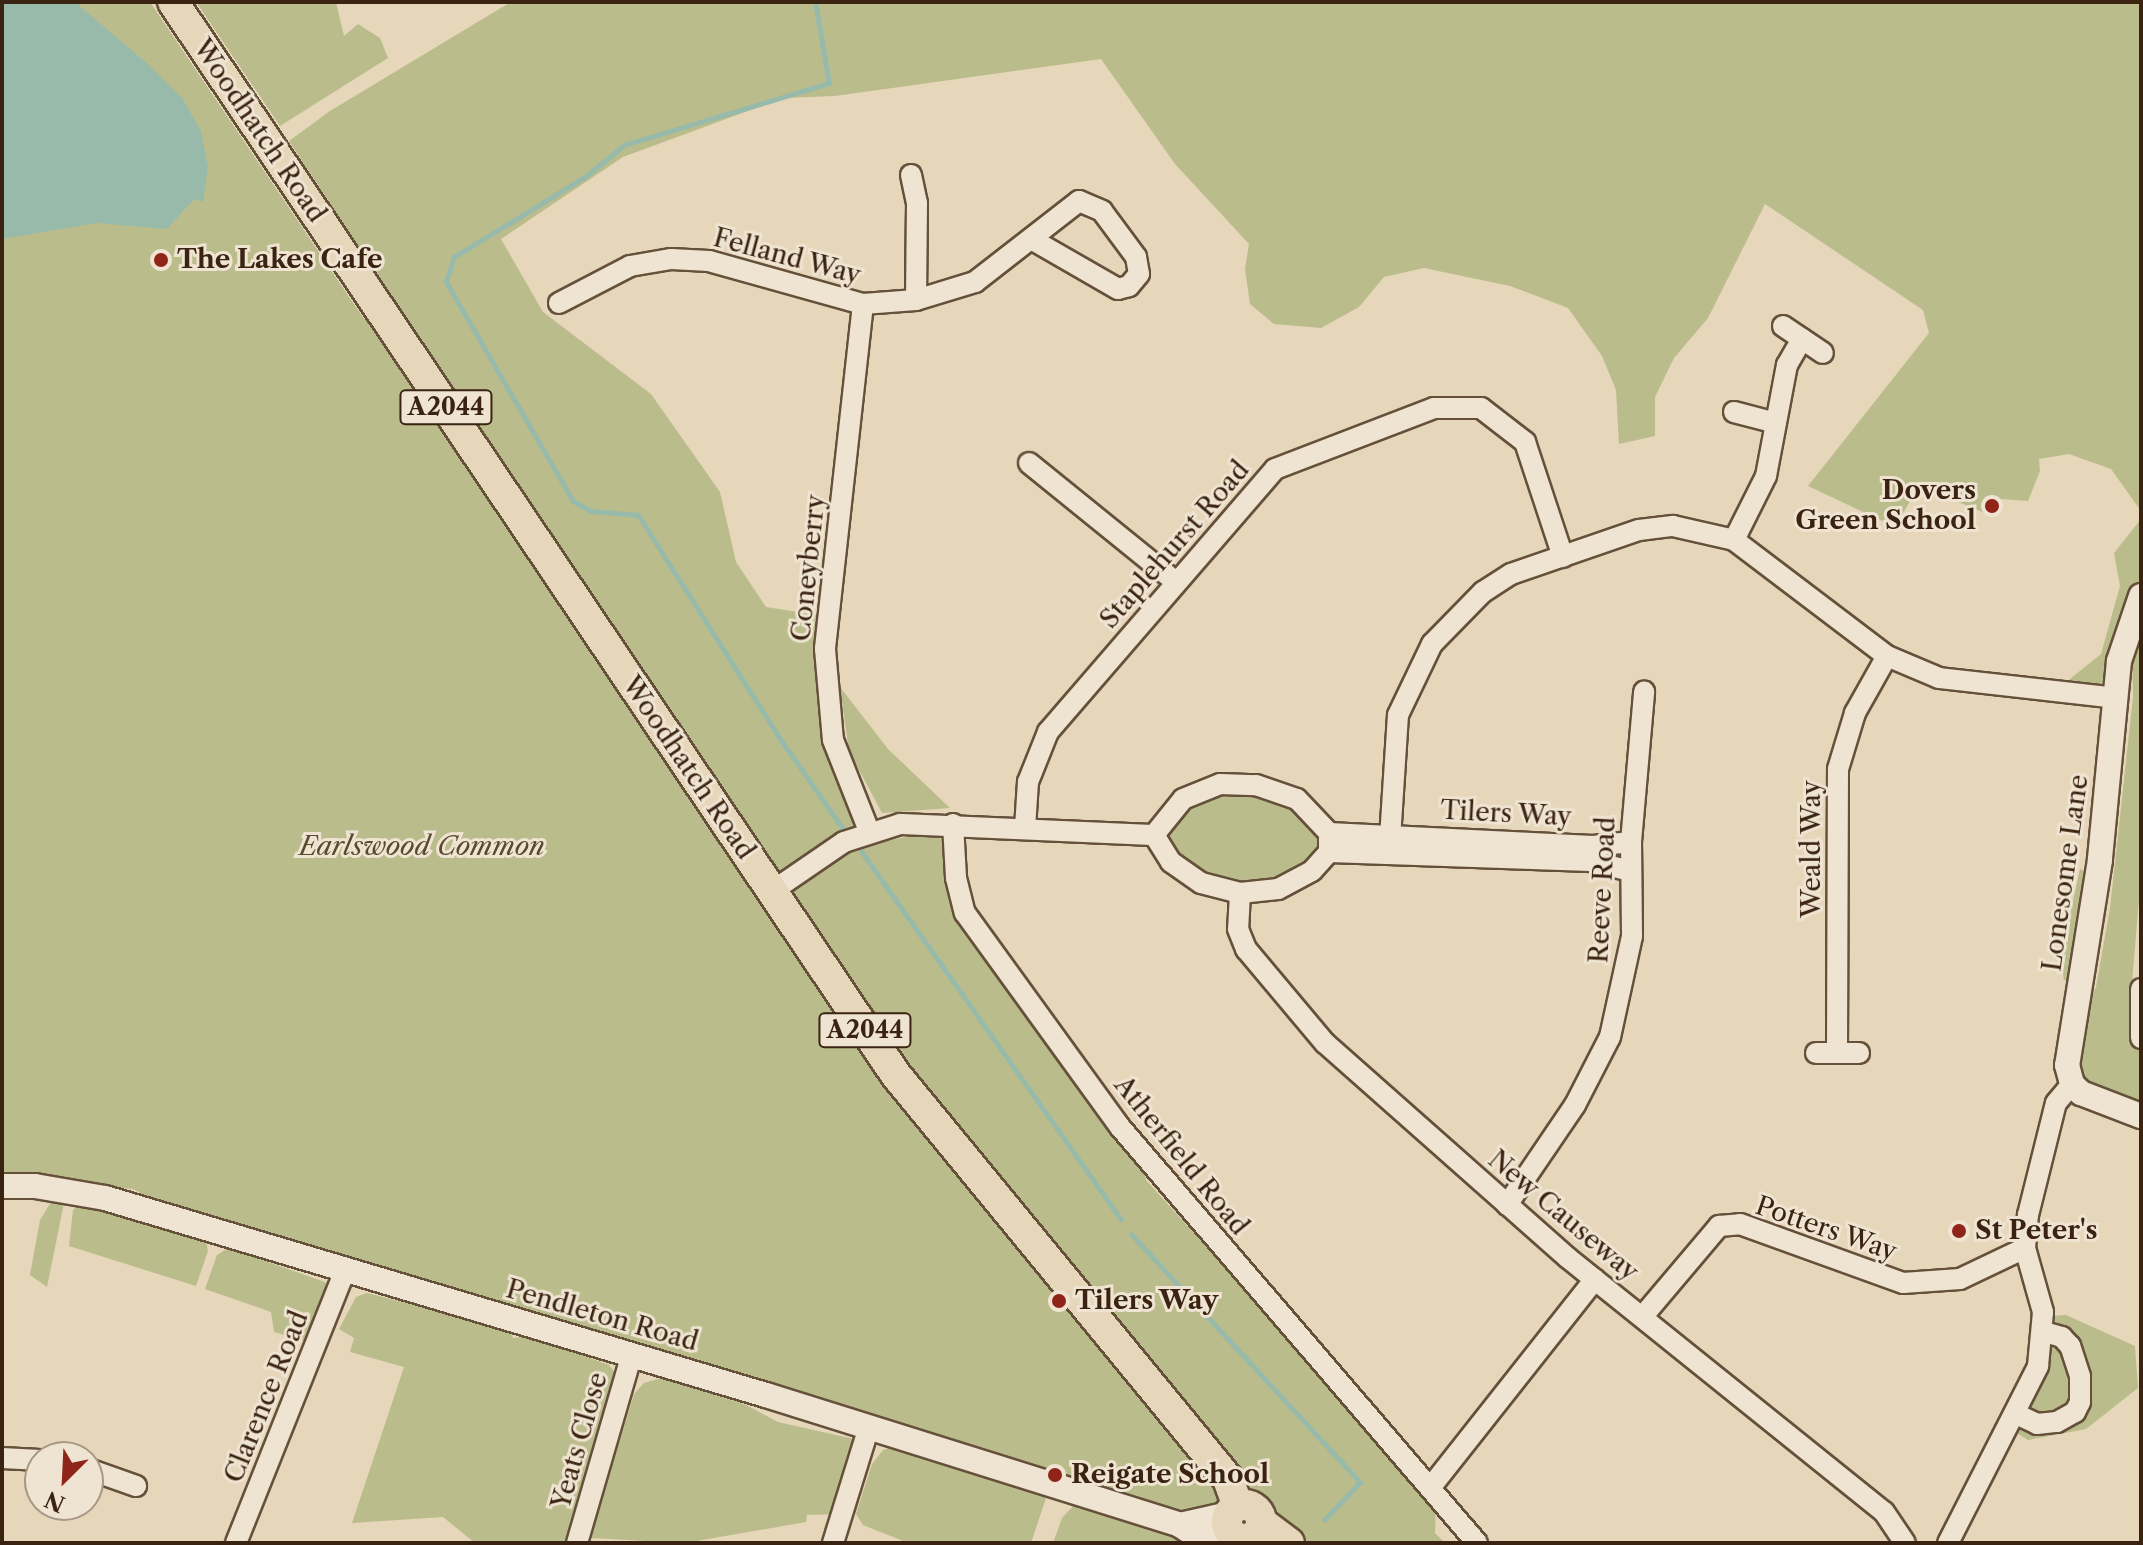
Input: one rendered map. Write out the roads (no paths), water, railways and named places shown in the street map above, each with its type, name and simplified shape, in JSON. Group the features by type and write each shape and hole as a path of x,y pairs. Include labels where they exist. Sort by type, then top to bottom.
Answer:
{"main road":[{"name":"Woodhatch Road","path":"173,2 896,1075 1228,1479 1244,1526 1289,1543"}],"street":[{"path":"911,175 917,203 916,300"},
{"name":"Felland Way","path":"559,303 630,266 680,259 744,270 798,290 863,304 916,300 962,289 1073,204 1087,201 1102,211 1129,247 1139,274 1129,286 1118,289 1031,239"},
{"name":"Coneyberry","path":"863,304 825,649 833,740 869,831"},
{"path":"1783,326 1823,353"},
{"path":"1734,540 1766,476 1787,365 1802,339"},
{"name":"Staplehurst Road","path":"1025,828 1028,782 1039,747 1275,469 1361,432 1455,406 1481,408 1525,442 1563,557"},
{"path":"1734,412 1776,423"},
{"path":"1029,463 1176,582"},
{"path":"1388,844 1398,715 1432,644 1483,592 1511,574 1639,530 1673,526 1734,540 1887,656 1939,678 2116,698"},
{"name":"Lonesome Lane","path":"2072,1084 2068,1053 2100,860 2119,661 2141,596"},
{"name":"Weald Way","path":"1859,1053 1826,1053 1838,769 1855,713 1887,656"},
{"name":"Reeve Road","path":"1507,1205 1575,1105 1610,1037 1632,936 1631,842 1644,692"},
{"path":"1220,784 1238,784 1276,789 1297,799 1329,842 1293,883 1240,893 1220,890 1185,873 1171,862 1154,835 1183,799 1220,784"},
{"path":"771,892 844,842 869,831 900,824 1154,835"},
{"name":"Atherfield Road","path":"953,824 956,878 965,913 1120,1127 1477,1543"},
{"name":"Tilers Way","path":"1329,842 1593,846 1631,842"},
{"name":"Tilers Way","path":"1388,844 1590,861 1631,871"},
{"name":"New Causeway","path":"1240,893 1241,941 1325,1043 1595,1279 1884,1512 1905,1543"},
{"path":"2141,989 2141,1038"},
{"path":"1948,1543 2032,1384 2044,1332 2035,1273 2025,1248 2056,1103 2072,1084 2092,1099 2141,1116"},
{"name":"Pendleton Road","path":"2,1186 35,1186 105,1198 869,1427 1180,1525 1207,1538 1244,1526"},
{"name":"Potters Way","path":"1643,1316 1719,1226 1740,1224 1903,1283 1960,1279 2025,1248"},
{"name":"Clarence Road","path":"236,1543 345,1270"},
{"path":"1430,1488 1595,1279"},
{"path":"2016,1414 2037,1424 2057,1422 2075,1412 2080,1402 2080,1376 2070,1346 2062,1337 2044,1332"},
{"name":"Yeats Close","path":"577,1543 632,1354"},
{"path":"833,1543 869,1427"},
{"path":"2,1458 24,1459"},
{"path":"104,1475 136,1486"}],"waterway":[{"path":"815,2 829,83 624,145 586,176 454,257 446,282 573,501 591,511 638,515 778,736 843,829"},
{"path":"861,851 1121,1220"},
{"path":"1131,1234 1360,1482 1324,1520"}],"place":[{"name":"The Lakes Cafe","path":"161,260"},
{"name":"Dovers Green School","path":"1992,506"},
{"name":"St Peter's","path":"1959,1231"},
{"name":"Tilers Way","path":"1059,1301"},
{"name":"Reigate School","path":"1055,1475"}],"park label":[{"name":"Earlswood Common","path":"422,847"}]}
